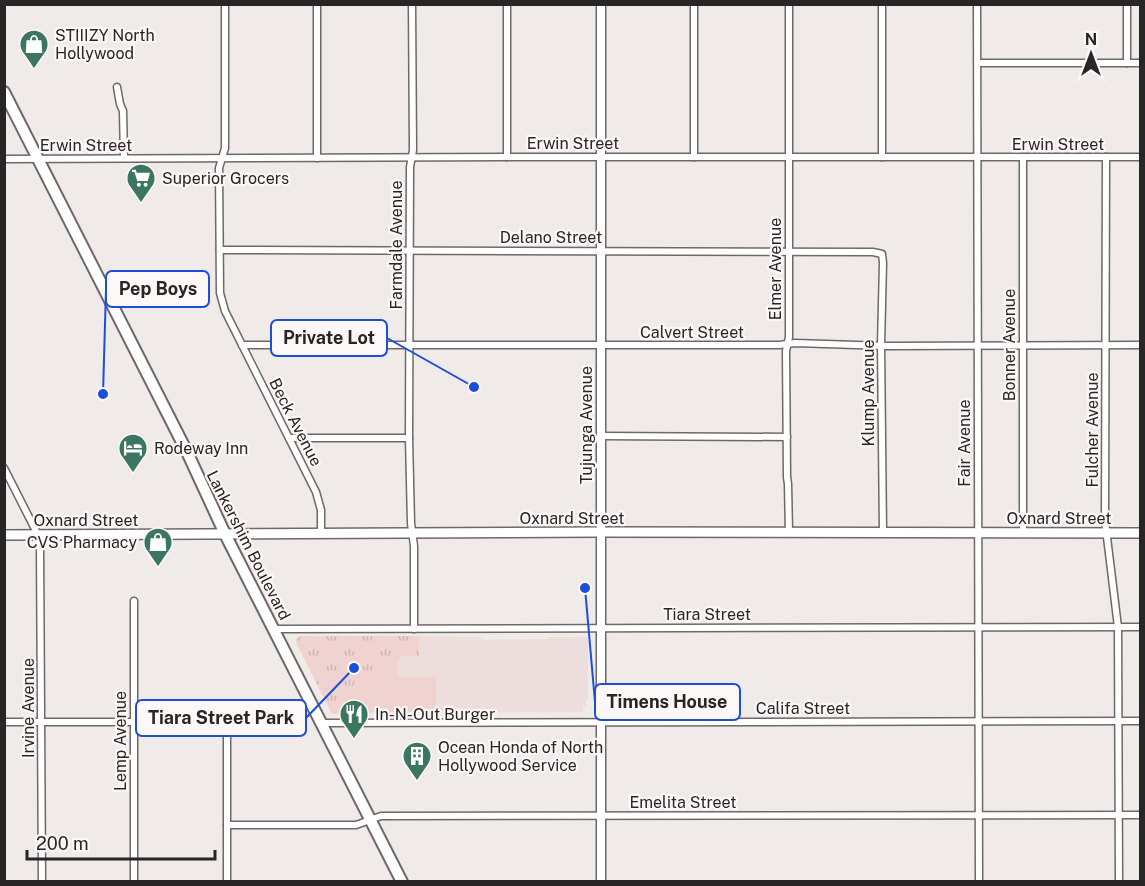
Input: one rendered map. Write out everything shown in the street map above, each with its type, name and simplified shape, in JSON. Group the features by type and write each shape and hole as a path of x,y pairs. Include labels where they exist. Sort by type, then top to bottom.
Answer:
{"main road":[{"name":"Lankershim Boulevard","path":"4,92 402,882"},
{"name":"Oxnard Street","path":"4,535 600,532 1140,533"}],"street":[{"name":"Beck Avenue","path":"225,4 225,148 219,168 220,293 225,311 316,492 321,510 321,534"},
{"path":"317,4 317,158"},
{"name":"Farmdale Avenue","path":"412,4 413,150 410,167 409,438 414,546 414,629"},
{"path":"507,4 507,157"},
{"name":"Tujunga Avenue","path":"601,4 601,882"},
{"path":"694,4 694,157"},
{"name":"Elmer Avenue","path":"789,4 789,337 787,344 789,533"},
{"path":"882,4 882,157"},
{"name":"Fair Avenue","path":"977,4 979,882"},
{"path":"1127,4 1127,63"},
{"path":"978,63 1140,63"},
{"path":"117,87 123,111 124,158"},
{"name":"Bonner Avenue","path":"1023,157 1023,533"},
{"name":"Fulcher Avenue","path":"1106,157 1105,521 1118,627 1119,882"},
{"name":"Erwin Street","path":"4,159 1140,157"},
{"name":"Delano Street","path":"220,250 789,251 882,254"},
{"name":"Klump Avenue","path":"882,254 883,533"},
{"name":"Calvert Street","path":"242,345 779,345 795,343 977,346 1140,345"},
{"path":"601,436 787,437"},
{"path":"289,438 409,438"},
{"path":"4,468 38,535"},
{"name":"Irvine Avenue","path":"38,535 40,546 42,882"},
{"name":"Lemp Avenue","path":"134,601 134,882"},
{"name":"Tiara Street","path":"274,629 1140,627"},
{"path":"4,722 221,722 226,724 227,882"},
{"name":"Califa Street","path":"322,723 1140,722"},
{"name":"Emelita Street","path":"227,825 354,825 381,816 1140,816"}],"shaded area":[{"path":"419,636 477,637 484,640 587,637 588,698 586,706 583,706 583,712 356,713 356,677 398,660 401,656 419,655"}],"green space":[{"path":"300,636 419,636 419,656 401,656 398,660 398,677 357,677 356,713 332,714 297,645 296,639"},
{"path":"356,677 436,677 436,713 356,713"}],"place":[{"name":"STIIIZY North Hollywood","path":"34,70"},
{"name":"Superior Grocers","path":"141,204"},
{"name":"Private Lot","path":"474,387"},
{"name":"Pep Boys","path":"103,394"},
{"name":"Rodeway Inn","path":"133,474"},
{"name":"CVS Pharmacy","path":"158,568"},
{"name":"Timens House","path":"585,588"},
{"name":"Tiara Street Park","path":"354,668"},
{"name":"In-N-Out Burger","path":"354,740"},
{"name":"Ocean Honda of North Hollywood Service","path":"417,782"}]}
